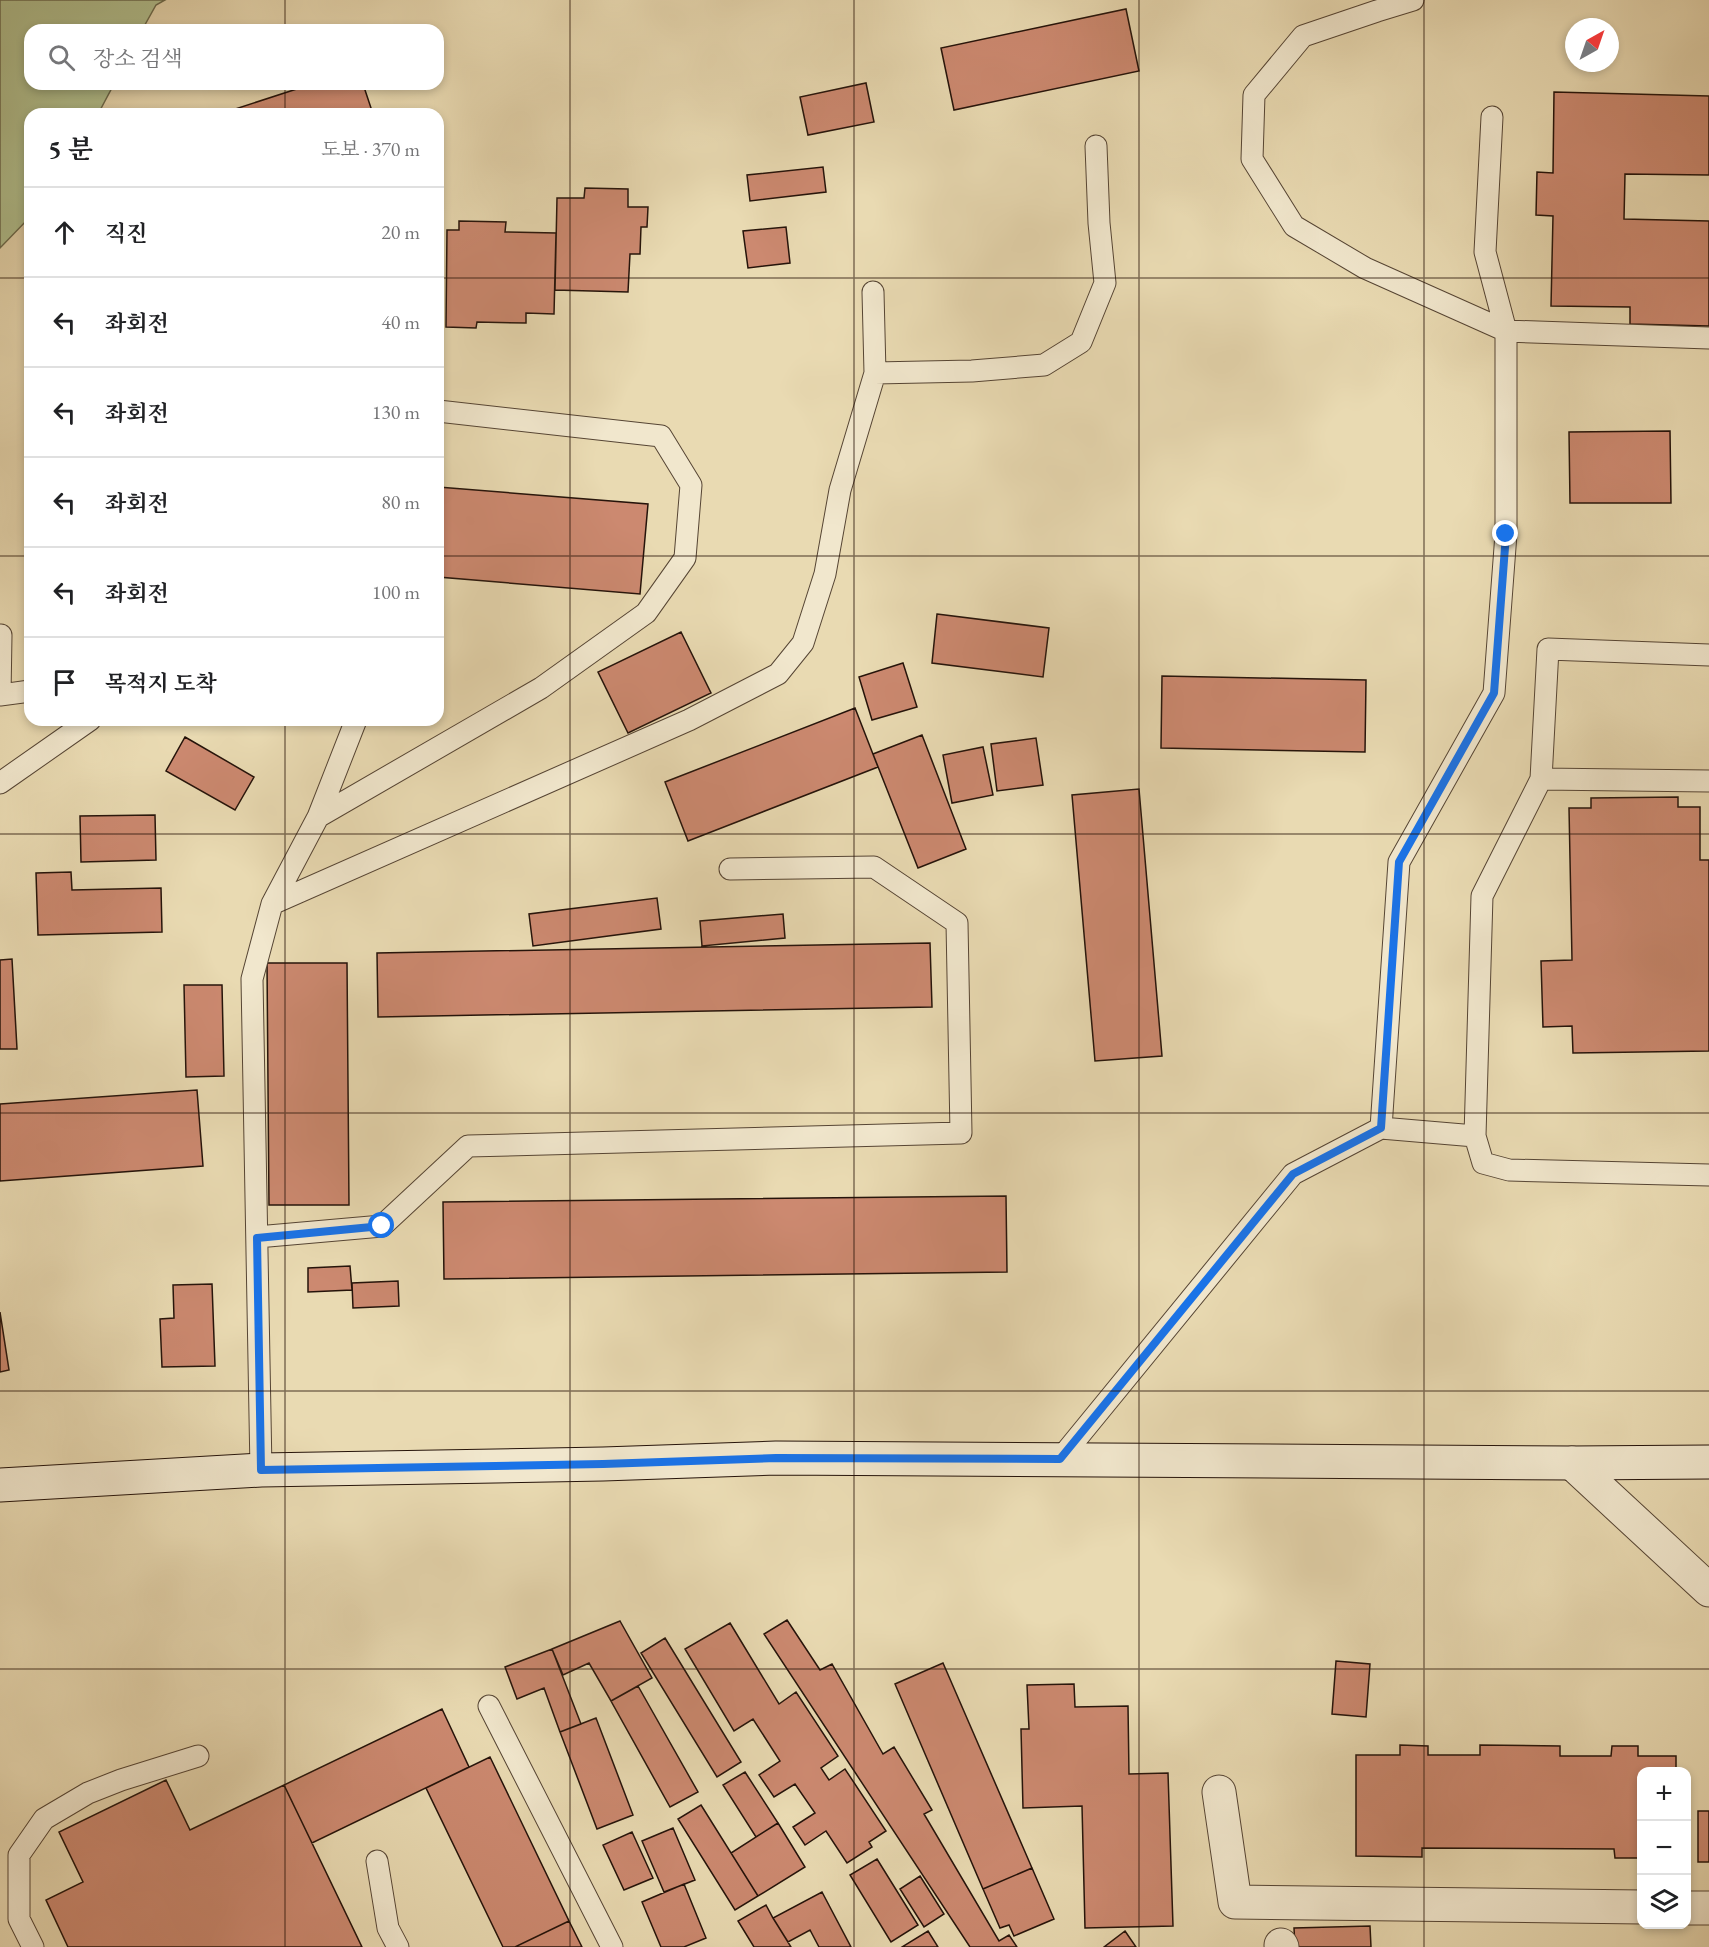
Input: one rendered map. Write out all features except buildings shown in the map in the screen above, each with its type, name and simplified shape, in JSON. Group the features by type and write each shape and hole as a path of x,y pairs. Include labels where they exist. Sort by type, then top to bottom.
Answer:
{"main road":[{"path":"0,1485 261,1470 603,1464 776,1458 1709,1462"},
{"path":"1572,1463 1709,1590"},
{"path":"1219,1792 1235,1902 1637,1907"},
{"path":"1691,1908 1709,1908"}],"lane":[{"path":"1413,0 1303,36 1254,95 1252,159 1294,226 1365,268 1506,331 1709,338"},
{"path":"1381,1128 1399,862 1494,693 1506,534 1506,331 1485,252 1492,117"},
{"path":"874,373 972,371 1044,365 1081,342 1106,283 1099,223 1096,146"},
{"path":"272,904 689,720 778,674 803,643 825,574 840,490 874,373 873,292"},
{"path":"318,817 541,688 646,613 685,558 691,485 661,436 444,412"},
{"path":"1,635 0,695 24,692"},
{"path":"1709,655 1548,649 1541,778 1482,896 1475,1136 1483,1163 1509,1170 1709,1175"},
{"path":"0,783 81,726"},
{"path":"261,1470 252,979 272,904 318,817 354,726"},
{"path":"1541,778 1709,781"},
{"path":"257,1238 382,1226 468,1146 961,1133 957,923 874,867 729,869"},
{"path":"1060,1459 1293,1174 1381,1128 1475,1136"},
{"path":"489,1706 612,1947"},
{"path":"33,1947 19,1919 19,1855 44,1819 88,1793 121,1780 198,1756"},
{"path":"377,1861 388,1928 398,1947"}],"green space":[{"path":"0,0 165,0 156,5 145,24 24,24 24,90 111,90 101,108 24,108 24,223 0,248"}],"route":[{"path":"382,1226 257,1238 261,1470 603,1464 776,1458 1060,1459 1293,1174 1381,1128 1399,862 1494,693 1506,534"}]}
